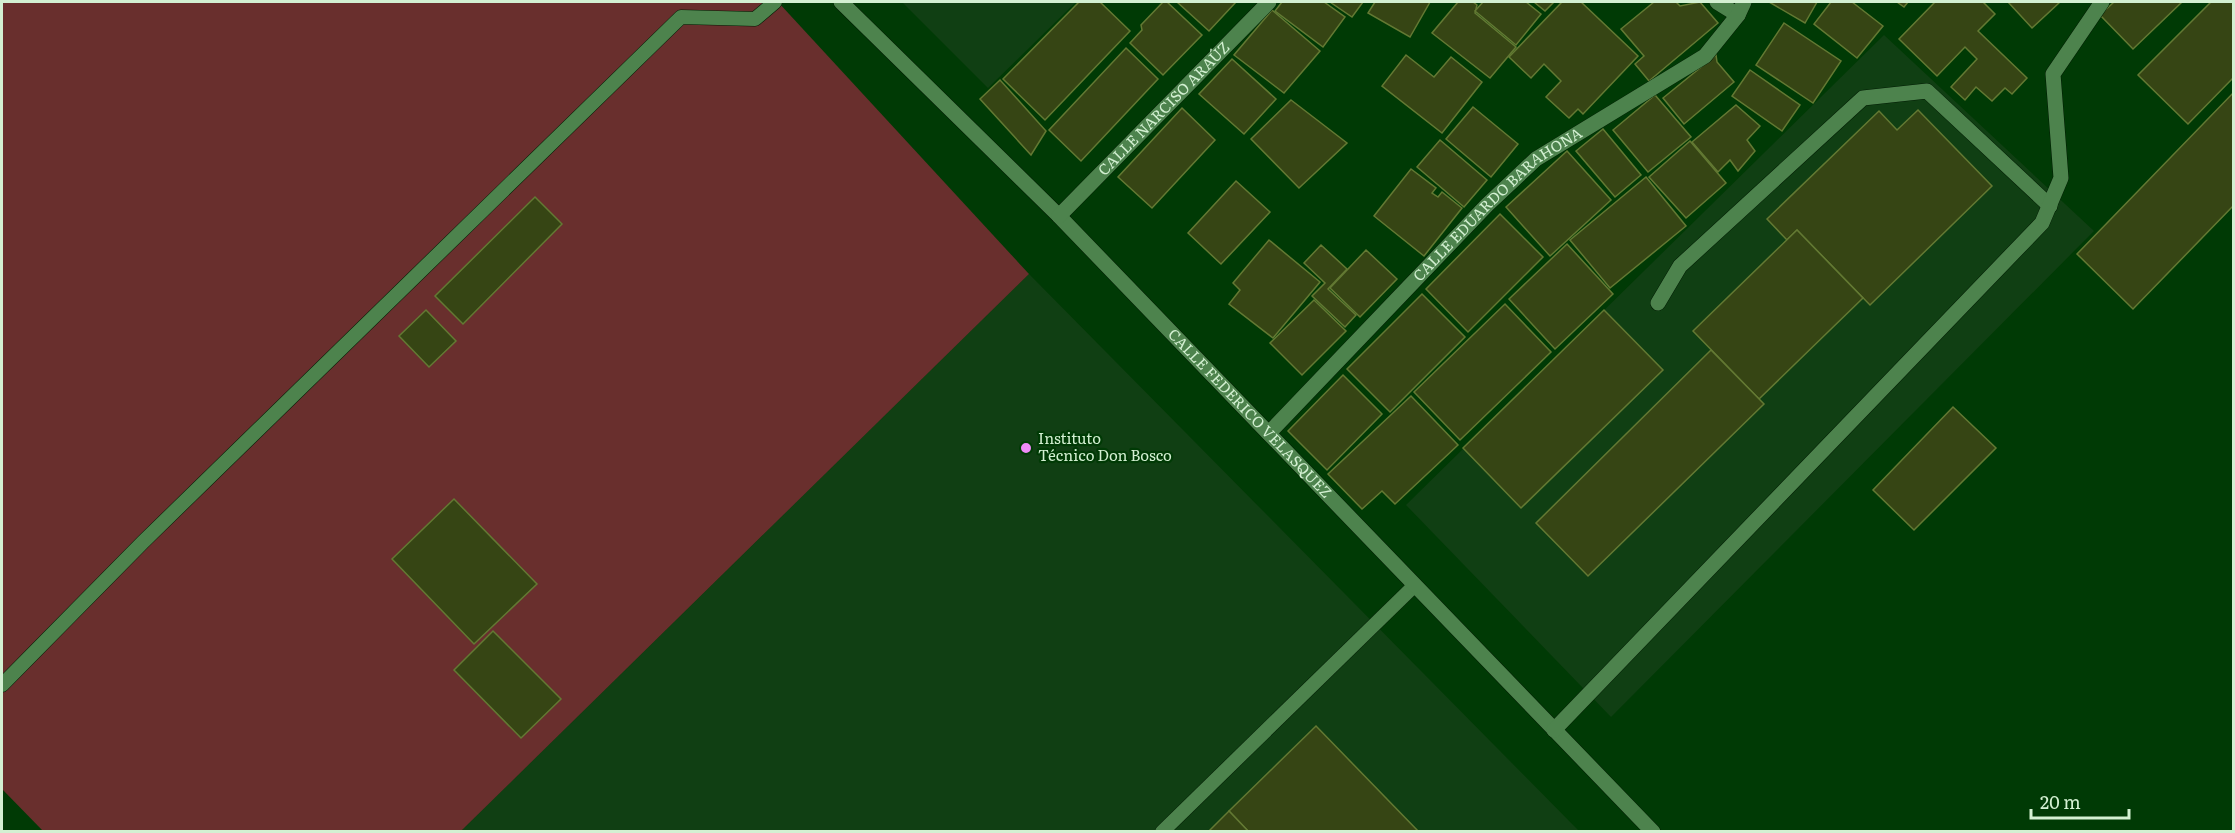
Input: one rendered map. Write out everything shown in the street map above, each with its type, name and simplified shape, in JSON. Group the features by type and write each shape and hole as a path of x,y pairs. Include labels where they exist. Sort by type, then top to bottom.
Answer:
{"street":[{"name":"CALLE FEDERICO VELASQUEZ","path":"841,2 1059,216 1653,831"},
{"name":"CALLE NARCISO ARAÚZ","path":"1059,216 1269,2"},
{"path":"1717,2 1741,8"},
{"path":"1554,730 2042,223 2061,178 2053,74 2102,2"},
{"name":"CALLE EDUARDO BARAHONA","path":"1269,433 1487,205 1536,159 1705,56 1741,8"},
{"path":"1658,303 1680,266 1863,98 1927,92 2050,206"}],"lane":[{"path":"2,685 143,542 681,17 755,19 775,2"},
{"path":"1162,831 1414,586"}],"shaded area":[{"path":"2,2 778,2 1029,274 461,831 43,831 2,789"},
{"path":"902,2 1076,2 988,88"},
{"path":"1884,35 2094,231 1611,717 1406,505"},
{"name":"Instituto Técnico Don Bosco","path":"1029,274 1579,831 460,832"}],"building":[{"path":"1079,2 1100,2 1130,31 1045,120 1003,79"},
{"path":"1163,2 1167,2 1202,35 1163,75 1130,43 1142,30 1141,25"},
{"path":"1177,2 1236,2 1209,31"},
{"path":"1282,2 1324,2 1345,17 1323,47 1275,11"},
{"path":"1330,2 1363,2 1352,17"},
{"path":"1375,2 1430,2 1410,37 1368,13"},
{"path":"1458,2 1473,2 1477,5 1475,13 1516,47 1490,78 1432,33"},
{"path":"1483,2 1526,2 1541,14 1516,45 1475,11"},
{"path":"1534,2 1554,2 1545,11"},
{"path":"1562,2 1581,2 1638,56 1583,114 1578,109 1569,118 1546,97 1561,81 1544,64 1531,78 1509,57"},
{"path":"1654,2 1676,2 1680,6 1700,2 1718,23 1649,81 1635,64 1644,56 1621,29"},
{"path":"1769,2 1817,2 1805,23"},
{"path":"1831,2 1852,2 1883,26 1857,58 1814,24"},
{"path":"1897,2 1908,2 1904,7"},
{"path":"1935,2 1983,2 1995,14 1978,31 2027,78 2012,94 2005,88 1992,101 1976,87 1965,100 1951,87 1977,59 1965,47 1937,76 1899,39"},
{"path":"2008,2 2060,2 2032,28"},
{"path":"2114,2 2182,2 2133,49 2100,15"},
{"path":"2211,2 2234,2 2234,77 2188,124 2138,75"},
{"path":"1272,10 1320,51 1284,93 1234,55"},
{"path":"1784,23 1841,61 1813,103 1756,65"},
{"path":"1126,48 1158,79 1081,161 1049,130"},
{"path":"1406,55 1434,77 1451,57 1482,82 1442,133 1382,86"},
{"path":"1716,55 1717,62 1734,82 1684,124 1663,98"},
{"path":"1232,59 1276,99 1244,134 1199,94"},
{"path":"1750,70 1800,105 1782,131 1732,96"},
{"path":"1000,80 1046,131 1031,155 980,99"},
{"path":"2234,92 2234,205 2133,309 2077,254"},
{"path":"1655,95 1691,137 1648,172 1613,130"},
{"path":"1291,100 1347,143 1299,188 1251,139"},
{"path":"1736,105 1760,126 1747,140 1755,151 1738,171 1730,160 1718,172 1692,142"},
{"path":"1473,107 1518,144 1491,177 1446,139"},
{"path":"1182,108 1215,140 1152,208 1118,177"},
{"path":"1918,110 1992,186 1870,305 1797,230 1787,240 1767,219 1879,111 1897,130"},
{"path":"1603,129 1641,175 1615,197 1576,151"},
{"path":"1440,140 1487,180 1464,207 1417,167"},
{"path":"1690,141 1726,183 1686,218 1649,177"},
{"path":"1567,151 1611,200 1550,256 1506,207"},
{"path":"1411,169 1436,188 1432,193 1438,197 1442,192 1462,208 1424,256 1374,216"},
{"path":"1646,177 1686,226 1610,288 1570,240"},
{"path":"1236,181 1270,212 1221,264 1188,233"},
{"path":"535,197 562,224 463,324 435,296"},
{"path":"1500,214 1543,257 1468,332 1426,289"},
{"path":"1797,230 1863,298 1759,399 1693,331"},
{"path":"1269,240 1320,282 1273,338 1229,304 1240,290 1233,283"},
{"path":"1567,244 1613,294 1555,349 1509,299"},
{"path":"1321,245 1347,269 1328,289 1356,315 1345,327 1312,296 1325,283 1304,263"},
{"path":"1366,250 1397,279 1360,317 1330,288"},
{"path":"1422,294 1465,337 1390,412 1347,369"},
{"path":"1314,300 1346,331 1302,375 1270,343"},
{"path":"1505,304 1551,352 1460,440 1414,392"},
{"path":"426,310 456,341 429,367 399,336"},
{"path":"1604,310 1663,370 1521,508 1463,448"},
{"path":"1711,350 1764,404 1588,576 1536,523"},
{"path":"1343,375 1382,414 1327,470 1288,431"},
{"path":"1411,396 1458,445 1395,504 1382,491 1362,509 1328,474"},
{"path":"1953,407 1996,448 1914,530 1873,490"},
{"path":"454,499 537,584 474,644 392,559"},
{"path":"493,631 561,699 521,738 454,670"},
{"path":"1316,726 1419,832 1249,832 1229,811"},
{"path":"1229,811 1249,832 1208,832"}],"place":[{"name":"Instituto Técnico Don Bosco","path":"1026,448"}]}
